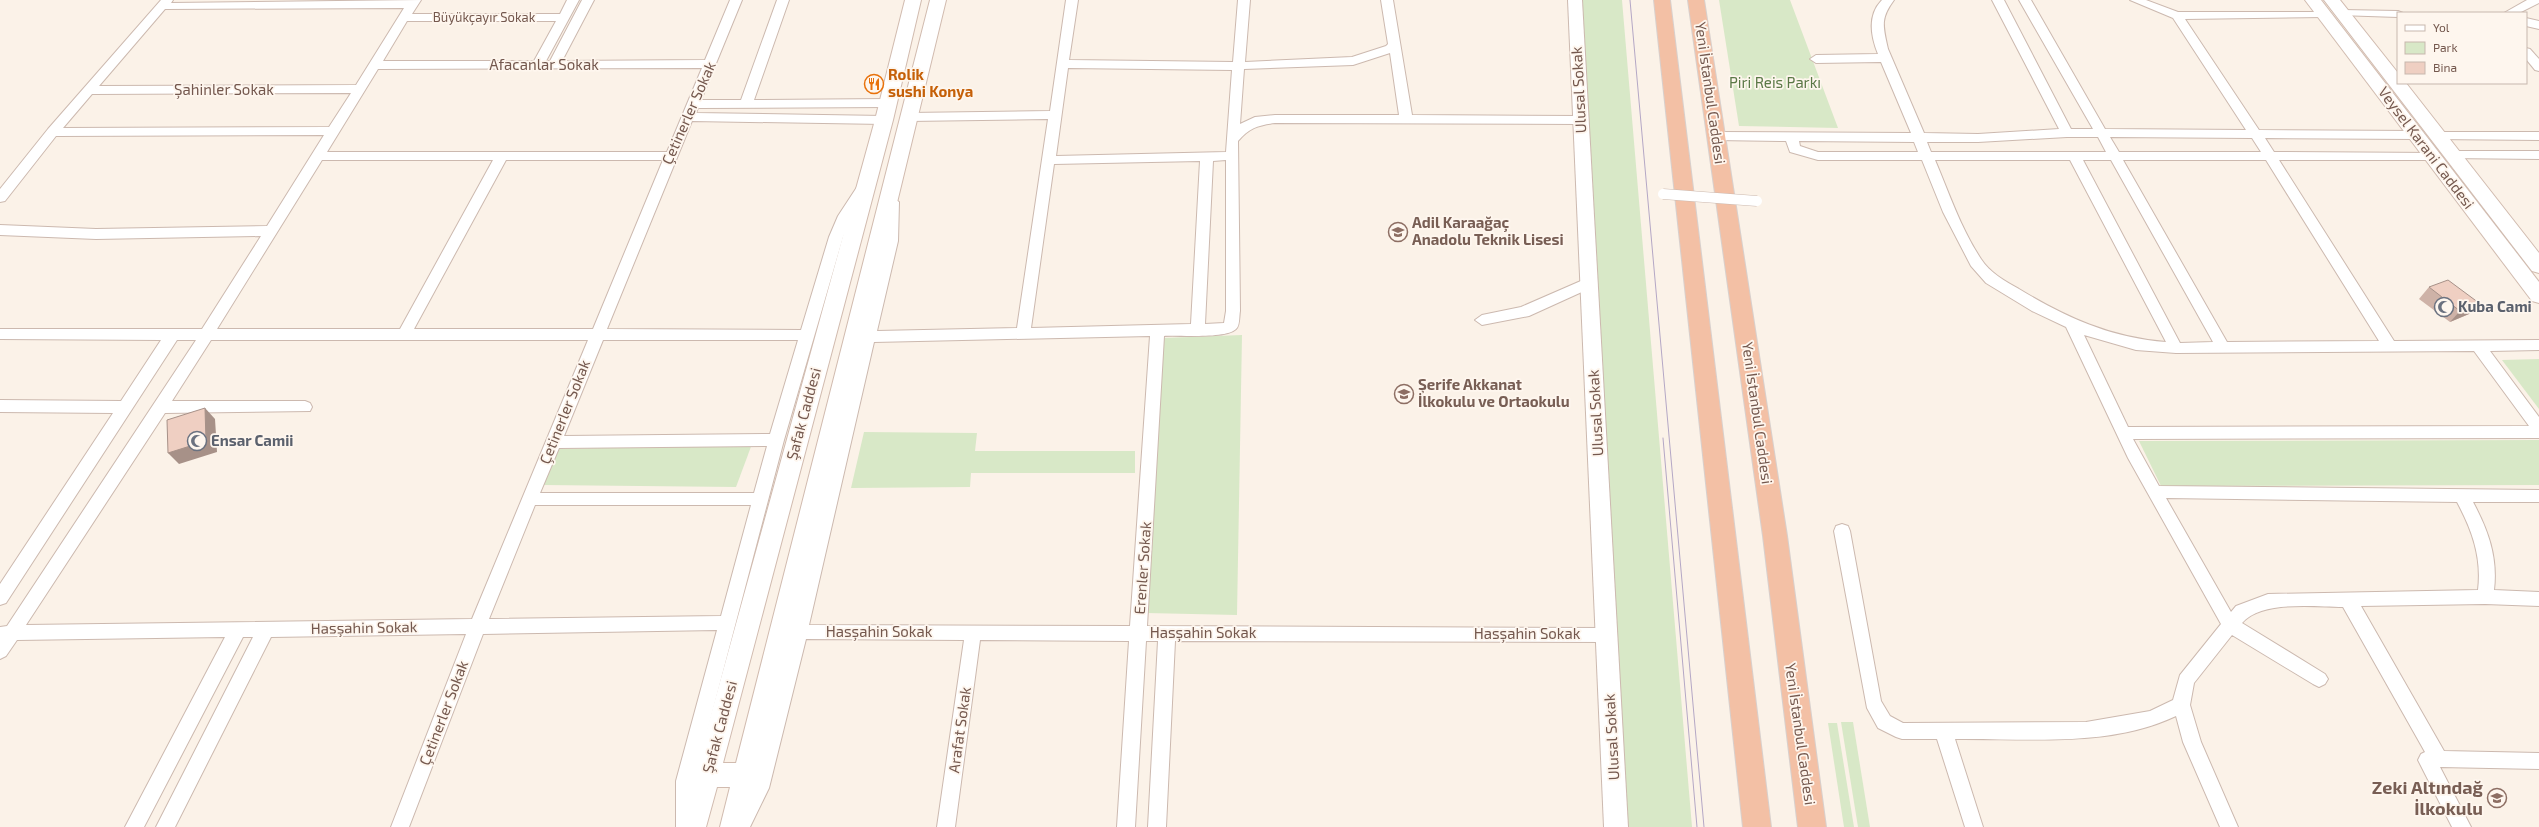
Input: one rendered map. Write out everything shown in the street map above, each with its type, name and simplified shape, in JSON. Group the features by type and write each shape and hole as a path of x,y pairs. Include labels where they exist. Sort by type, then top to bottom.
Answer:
{"highway":[{"path":"1662,0 1757,827"},
{"name":"Yeni İstanbul Caddesi","path":"1696,0 1776,536 1796,719 1812,827"}],"main road":[{"name":"Şafak Caddesi","path":"693,827 852,233 886,112 913,0"},
{"name":"Şafak Caddesi","path":"733,827 938,0"},
{"name":"Veysel Karani Caddesi","path":"2313,0 2332,9 2437,136 2539,266"},
{"name":"Veysel Karani Caddesi","path":"2332,9 2431,156 2539,296"},
{"path":"852,233 880,233"},
{"path":"707,775 746,775"}],"street":[{"path":"538,65 572,0"},
{"path":"554,65 588,0"},
{"name":"Çetinerler Sokak","path":"400,827 477,627 670,156 711,64 736,0"},
{"path":"746,104 783,0"},
{"path":"1023,335 1072,0"},
{"path":"868,337 1157,332 1224,329 1231,326 1233,311 1232,140 1244,0"},
{"path":"1387,0 1406,119"},
{"name":"Ulusal Sokak","path":"1574,0 1590,282 1616,827"},
{"path":"1888,0 1879,7 1876,21 1886,58 1950,212 1976,262 1986,274 1991,279 2038,307 2086,331 2136,345 2176,348 2477,344 2539,345"},
{"path":"1998,0 2067,134"},
{"path":"2025,0 2114,157 2189,282 2223,348"},
{"path":"2136,0 2177,16 2332,9 2397,14"},
{"path":"2512,12 2536,0"},
{"path":"0,198 52,132 164,3 414,2"},
{"path":"0,651 6,633 161,408 414,2"},
{"path":"2177,16 2256,134 2390,346"},
{"name":"Büyükçayır Sokak","path":"404,18 563,17"},
{"path":"2527,22 2539,25"},
{"path":"1062,64 1238,66 1353,61 1390,49 1394,45"},
{"path":"2527,53 2539,67"},
{"path":"1816,59 1886,58"},
{"name":"Afacanlar Sokak","path":"376,65 711,64"},
{"name":"Şahinler Sokak","path":"88,90 361,89"},
{"path":"691,110 746,104 886,112"},
{"path":"691,110 886,112"},
{"path":"909,117 1055,115"},
{"path":"1232,140 1243,126 1253,120 1580,120"},
{"path":"52,132 333,131"},
{"path":"1716,136 1978,138 2067,134 2416,135"},
{"path":"2437,136 2539,136"},
{"path":"1791,137 1795,149 1818,156 2431,156"},
{"path":"2452,155 2539,155"},
{"path":"317,156 670,156"},
{"path":"404,335 502,156"},
{"path":"1198,330 1207,156"},
{"path":"1048,160 1232,156"},
{"path":"2075,157 2176,348"},
{"path":"685,827 685,781 776,440 836,237 845,216 867,182"},
{"path":"740,827 760,788 799,632 891,242 892,184"},
{"path":"1663,194 1757,201"},
{"path":"0,230 96,234 270,231"},
{"path":"1482,320 1524,312 1590,282"},
{"path":"2071,323 2122,433 2230,625 2319,678"},
{"name":"Erenler Sokak","path":"1126,827 1157,332"},
{"path":"0,334 404,335 598,333 806,335"},
{"path":"0,598 172,335"},
{"path":"2477,344 2539,428"},
{"path":"0,406 125,407"},
{"path":"161,408 305,408"},
{"path":"2122,433 2539,432"},
{"path":"553,442 776,440"},
{"path":"2156,492 2539,496"},
{"path":"2461,495 2480,530 2488,575 2485,597"},
{"path":"530,499 761,498"},
{"path":"1842,532 1873,702 1884,722 1902,731 2086,730 2152,720 2181,705"},
{"path":"2229,827 2192,742 2181,705 2186,680 2242,611 2268,601 2485,597 2539,598"},
{"path":"2348,600 2439,759"},
{"name":"Hasşahin Sokak","path":"6,633 728,624"},
{"path":"165,827 266,629"},
{"path":"134,827 238,630"},
{"name":"Hasşahin Sokak","path":"799,632 1606,635"},
{"name":"Arafat Sokak","path":"946,827 973,632"},
{"path":"1157,827 1167,633"},
{"path":"1943,730 1974,827"},
{"path":"2462,827 2427,760 2539,761"}],"green space":[{"path":"1581,0 1622,0 1692,827 1627,827"},
{"name":"Piri Reis Parkı","path":"1719,0 1790,0 1838,128 1739,126"},
{"path":"1242,335 1237,615 1146,613 1163,338"},
{"path":"2539,359 2539,409 2502,360"},
{"path":"864,432 977,433 975,451 1135,451 1135,473 971,473 970,487 851,488"},
{"path":"2539,440 2539,485 2161,486 2139,441"},
{"path":"752,444 736,487 543,485 559,449"},
{"path":"1841,722 1853,722 1870,827 1858,827"},
{"path":"1828,723 1837,723 1854,827 1844,827"}],"building":[{"path":"2448,280 2479,303 2460,311 2429,287"},
{"path":"205,408 206,441 168,453 167,420"}],"tram line":[{"path":"1630,0 1704,827"},
{"path":"1663,438 1697,827"}],"place":[{"name":"Rolik sushi Konya","path":"874,84"},
{"name":"Adil Karaağaç Anadolu Teknik Lisesi","path":"1398,232"},
{"name":"Kuba Cami","path":"2444,307"},
{"name":"Şerife Akkanat İlkokulu ve Ortaokulu","path":"1404,394"},
{"name":"Ensar Camii","path":"197,441"},
{"name":"Zeki Altındağ İlkokulu","path":"2497,798"}]}
